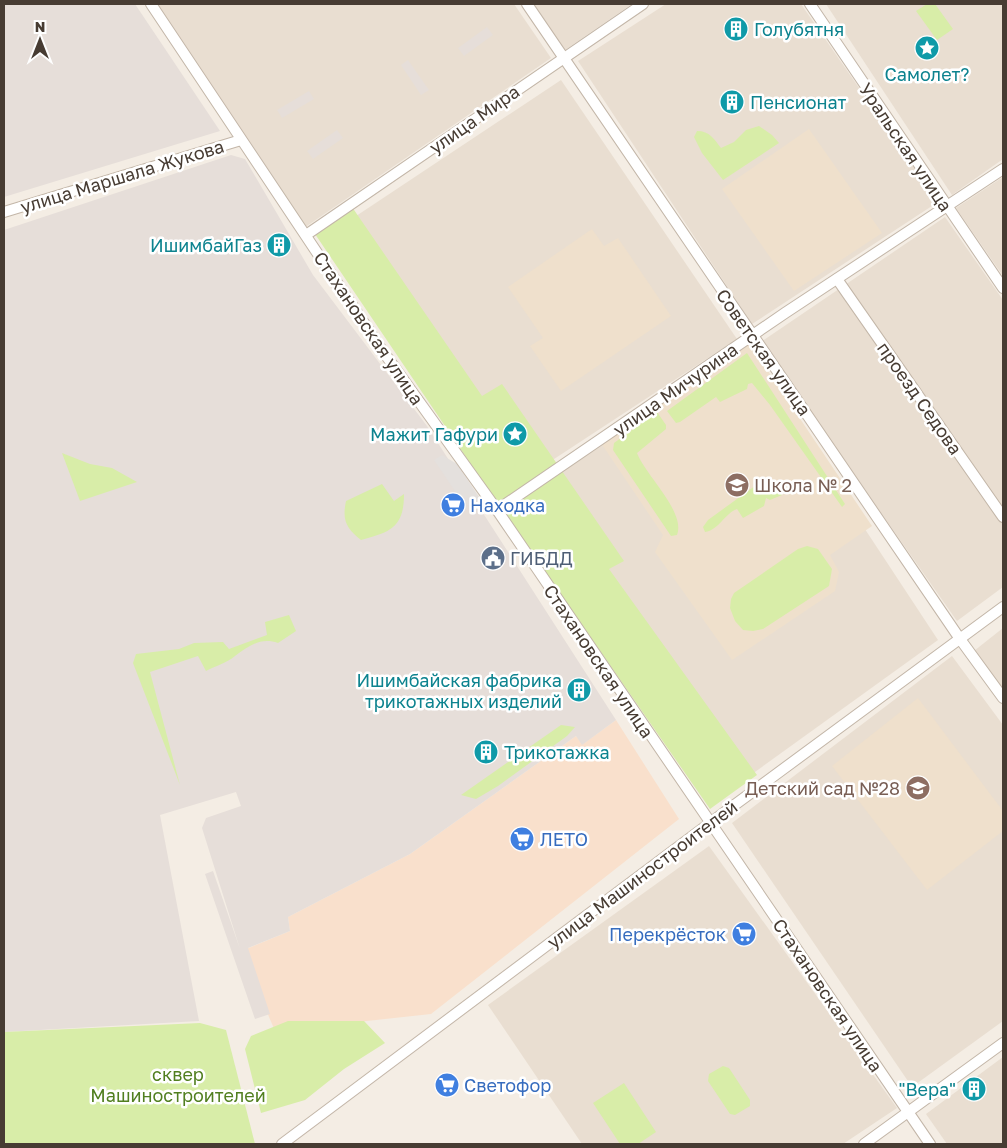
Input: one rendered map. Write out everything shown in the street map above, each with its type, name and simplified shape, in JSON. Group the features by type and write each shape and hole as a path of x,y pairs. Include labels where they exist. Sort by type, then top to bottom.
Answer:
{"street":[{"name":"Стахановская улица","path":"151,4 382,350 497,510 930,1144"},
{"name":"Советская улица","path":"526,4 960,639 1003,698"},
{"name":"улица Мира","path":"306,235 643,4"},
{"name":"Уральская улица","path":"810,4 946,207 1003,288"},
{"name":"улица Маршала Жукова","path":"4,212 241,140"},
{"name":"улица Мичурина","path":"497,510 753,335 1003,169"},
{"name":"проезд Седова","path":"837,279 1003,517"},
{"name":"улица Машиностроителей","path":"282,1144 710,823 1003,607"},
{"path":"864,1144 1003,1042"}],"shaded area":[{"path":"4,4 135,4 220,131 4,197"},
{"path":"154,4 514,4 551,58 304,228"},
{"path":"534,4 632,4 565,50"},
{"path":"666,4 801,4 938,202 752,324 578,61"},
{"path":"826,4 1003,4 1003,159 952,195"},
{"path":"487,27 493,35 464,56 458,48"},
{"path":"408,60 429,90 421,95 401,65"},
{"path":"561,80 737,339 496,497 323,238"},
{"path":"309,91 314,99 282,118 277,110"},
{"path":"809,129 882,233 794,291 722,189"},
{"path":"337,130 343,138 313,159 307,151"},
{"path":"231,155 245,159 313,275 427,426 616,720 582,745 576,736 410,854 288,917 290,931 248,948 270,1014 255,1019 205,874 213,871 240,949 202,828 206,818 241,806 236,792 160,815 199,1021 4,1032 4,230"},
{"path":"1003,177 1003,276 956,208"},
{"path":"945,217 1003,300 1003,587 957,621 761,342"},
{"path":"592,229 604,246 618,238 671,316 561,391 530,346 543,338 508,287"},
{"name":"Школа № 2","path":"750,344 872,526 830,555 839,572 835,591 732,660 655,552 663,535 601,443"},
{"path":"747,350 938,640 716,800 512,505"},
{"path":"442,455 457,464 485,506 473,513 462,496 459,497 434,460"},
{"path":"1003,628 1003,690 974,651"},
{"path":"952,656 1003,725 1003,1021 912,1087 732,823"},
{"name":"Детский сад №28","path":"918,698 1003,811 1003,831 927,890 832,766"},
{"path":"616,720 679,819 431,1014 275,1031 241,951 290,931 288,917 410,854 576,736 583,744"},
{"path":"709,846 897,1108 843,1144 582,1144 488,1005"},
{"path":"1003,1057 1003,1144 947,1144 926,1114"}],"green space":[{"path":"927,4 935,4 953,29 937,40 916,11"},
{"path":"759,126 772,135 779,143 723,180 702,153 694,137 697,131 705,132 721,148 734,142 746,130"},
{"path":"352,207 482,396 502,384 624,561 609,569 757,775 710,809 493,497 315,234"},
{"path":"747,353 845,504 842,507 770,405 752,383 748,384 747,389 720,402 716,397 680,422 676,423 667,411"},
{"path":"657,412 666,425 666,429 637,453 671,505 676,516 677,535 671,536 613,450 614,443"},
{"path":"62,453 90,464 112,468 137,482 80,501"},
{"path":"759,483 765,490 774,486 782,495 770,500 766,498 764,506 743,518 737,509 732,511 718,525 705,532 703,527 708,520"},
{"path":"382,484 394,501 404,494 402,514 388,531 361,540 346,523 346,501"},
{"path":"807,546 818,549 832,569 829,586 763,629 743,630 735,621 730,608 734,593 798,549"},
{"path":"289,615 296,631 278,643 272,641 260,642 245,649 228,661 206,671 198,656 150,672 180,785 133,663 136,654 179,649 194,643 223,642 229,649 267,635 265,622"},
{"path":"561,725 575,727 567,736 498,786 476,799 461,795"},
{"path":"288,1021 364,1021 385,1043 344,1069 305,1100 261,1113 245,1049 251,1036"},
{"name":"сквер Машиностроителей","path":"200,1023 226,1030 255,1144 4,1144 4,1032"},
{"path":"723,1066 729,1068 750,1100 750,1106 735,1115 730,1114 708,1081 709,1074"},
{"path":"624,1083 656,1132 638,1144 620,1144 593,1103"}],"place":[{"name":"Голубятня","path":"736,29"},
{"name":"Самолет?","path":"927,48"},
{"name":"Пенсионат","path":"732,102"},
{"name":"ИшимбайГаз","path":"279,245"},
{"name":"Мажит Гафури","path":"515,434"},
{"name":"Школа № 2","path":"737,485"},
{"name":"Находка","path":"453,505"},
{"name":"ГИБДД","path":"493,558"},
{"name":"Ишимбайская фабрика трикотажных изделий","path":"579,690"},
{"name":"Трикотажка","path":"486,752"},
{"name":"Детский сад №28","path":"918,788"},
{"name":"ЛЕТО","path":"522,839"},
{"name":"Перекрёсток","path":"744,934"},
{"name":"Светофор","path":"447,1085"},
{"name":"\"Вера\"","path":"974,1089"}]}
